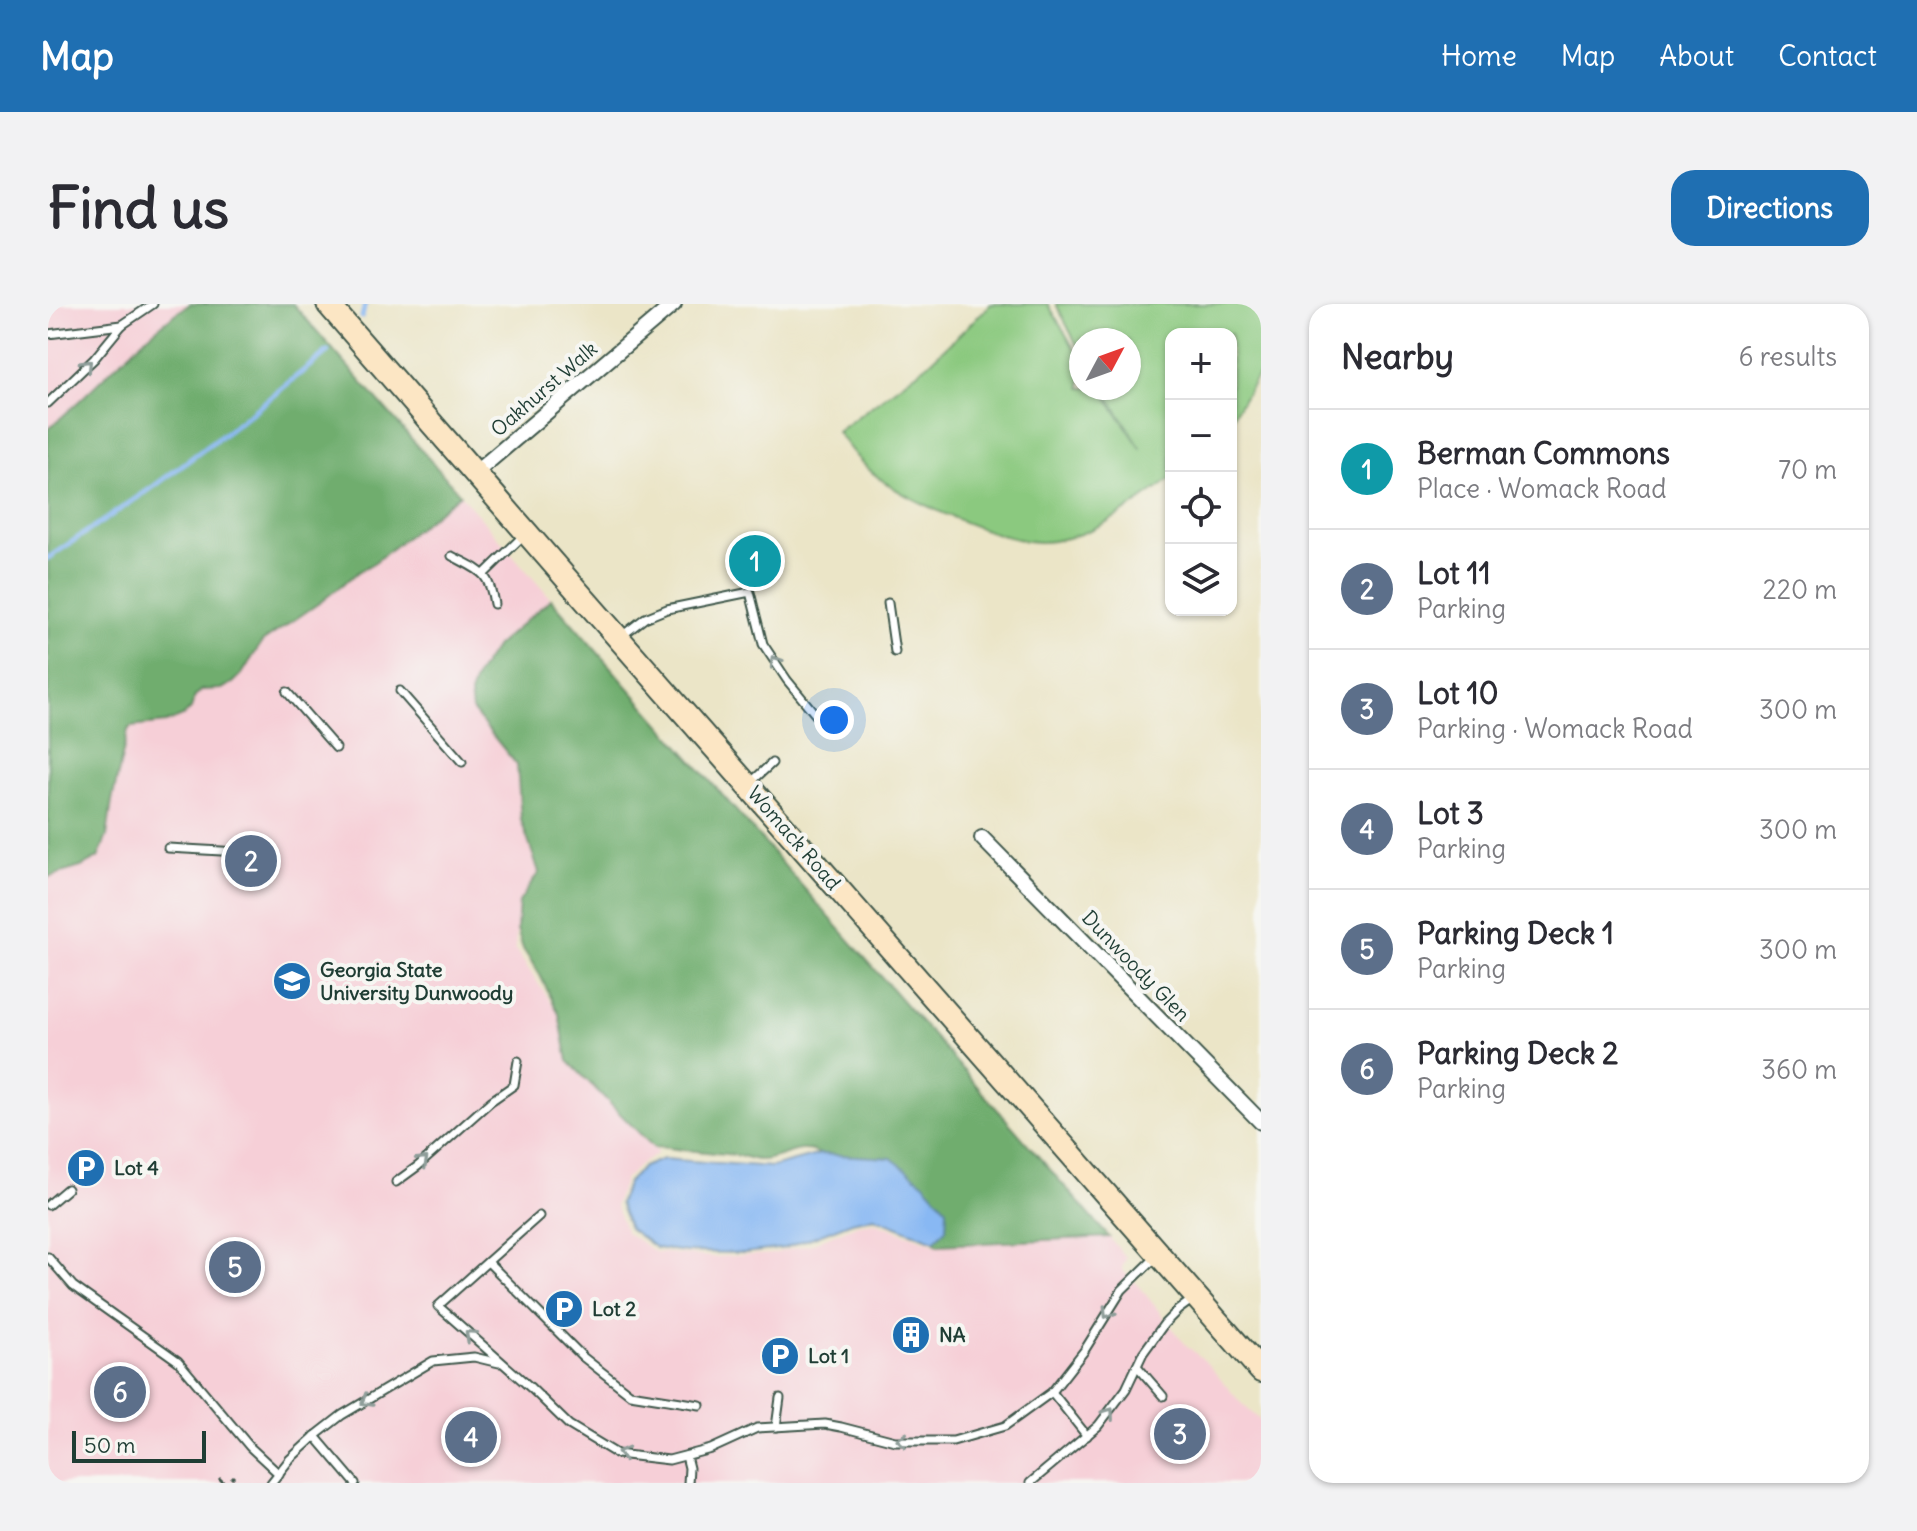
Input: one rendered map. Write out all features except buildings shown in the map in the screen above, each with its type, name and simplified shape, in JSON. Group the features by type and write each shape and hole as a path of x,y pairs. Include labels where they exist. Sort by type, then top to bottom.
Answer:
{"street":[{"name":"Womack Road","path":"328,304 1261,1371"},
{"name":"Oakhurst Walk","path":"475,473 674,304"},
{"name":"Dunwoody Glen","path":"982,838 1261,1122"}],"lane":[{"path":"48,403 94,359 122,325 153,304"},
{"path":"48,334 122,325"},
{"path":"484,574 526,532"},
{"path":"452,556 484,574 494,604"},
{"path":"619,638 645,618 673,607 750,592 763,644 820,720"},
{"path":"888,603 895,652"},
{"path":"400,691 462,762"},
{"path":"287,692 336,748"},
{"path":"748,785 772,763"},
{"path":"168,848 239,852"},
{"path":"396,1182 514,1085 518,1061"},
{"path":"49,1202 67,1189"},
{"path":"539,1216 438,1306 569,1425 617,1454 669,1460 711,1449 757,1428 825,1424 895,1441 953,1441 1005,1426 1052,1392 1084,1351 1122,1290 1158,1254"},
{"path":"48,1257 73,1286 178,1361 250,1447 279,1474"},
{"path":"488,1262 583,1357 630,1394 700,1405"},
{"path":"1030,1483 1098,1426 1126,1389 1143,1353 1164,1324 1196,1297"},
{"path":"271,1483 290,1459 342,1415 433,1361 474,1357 502,1363"},
{"path":"1137,1366 1163,1396"},
{"path":"1052,1392 1087,1436"},
{"path":"776,1427 780,1398"},
{"path":"315,1436 355,1483"},
{"path":"686,1456 688,1483"}],"path":[{"path":"219,1478 224,1483"}],"shaded area":[{"path":"48,304 190,304 176,313 48,429"},
{"name":"Georgia State University Dunwoody","path":"460,494 551,599 496,646 470,694 471,710 517,765 521,820 539,872 519,902 515,949 559,1014 568,1061 658,1153 625,1179 615,1205 626,1232 655,1252 713,1257 771,1254 811,1244 858,1224 874,1222 937,1245 1109,1237 1126,1258 1122,1268 1124,1272 1186,1345 1261,1421 1261,1483 48,1483 48,877 81,867 107,836 112,801 131,727 166,723 194,704 195,696 202,690 242,674 262,642 375,562"}],"green space":[{"path":"190,304 293,304 460,494 375,562 262,642 233,683 222,689 202,690 183,716 166,723 131,727 112,801 107,836 98,858 48,877 48,429 152,332"},
{"path":"991,304 1048,304 1069,340 1069,400 1108,400 1142,450 1111,400 1141,400 1141,328 1069,329 1056,304 1261,304 1261,370 1237,409 1237,328 1165,328 1165,483 1100,525 1069,538 1048,542 1017,539 984,529 906,495 867,467 837,432 928,364"},
{"path":"551,599 1109,1237 937,1245 934,1241 946,1229 891,1158 820,1154 805,1150 760,1160 721,1153 654,1148 568,1061 559,1014 523,949 517,930 519,902 539,872 521,820 517,765 472,710 470,694 477,675 496,646"}],"water":[{"path":"820,1154 891,1158 924,1183 947,1209 946,1229 934,1241 874,1217 852,1222 785,1248 745,1253 687,1252 656,1248 629,1228 619,1203 628,1182 643,1167 663,1159 772,1167"}],"waterway":[{"path":"362,317 365,304"},
{"path":"48,558 153,487 328,351"}],"place":[{"name":"Berman Commons","path":"755,561"},
{"name":"Lot 11","path":"251,861"},
{"name":"Georgia State University Dunwoody","path":"292,981"},
{"name":"Lot 4","path":"86,1168"},
{"name":"Parking Deck 1","path":"235,1267"},
{"name":"Lot 2","path":"564,1309"},
{"name":"NA","path":"911,1335"},
{"name":"Lot 1","path":"780,1356"},
{"name":"Parking Deck 2","path":"120,1392"},
{"name":"Lot 10","path":"1180,1434"},
{"name":"Lot 3","path":"471,1437"}]}
